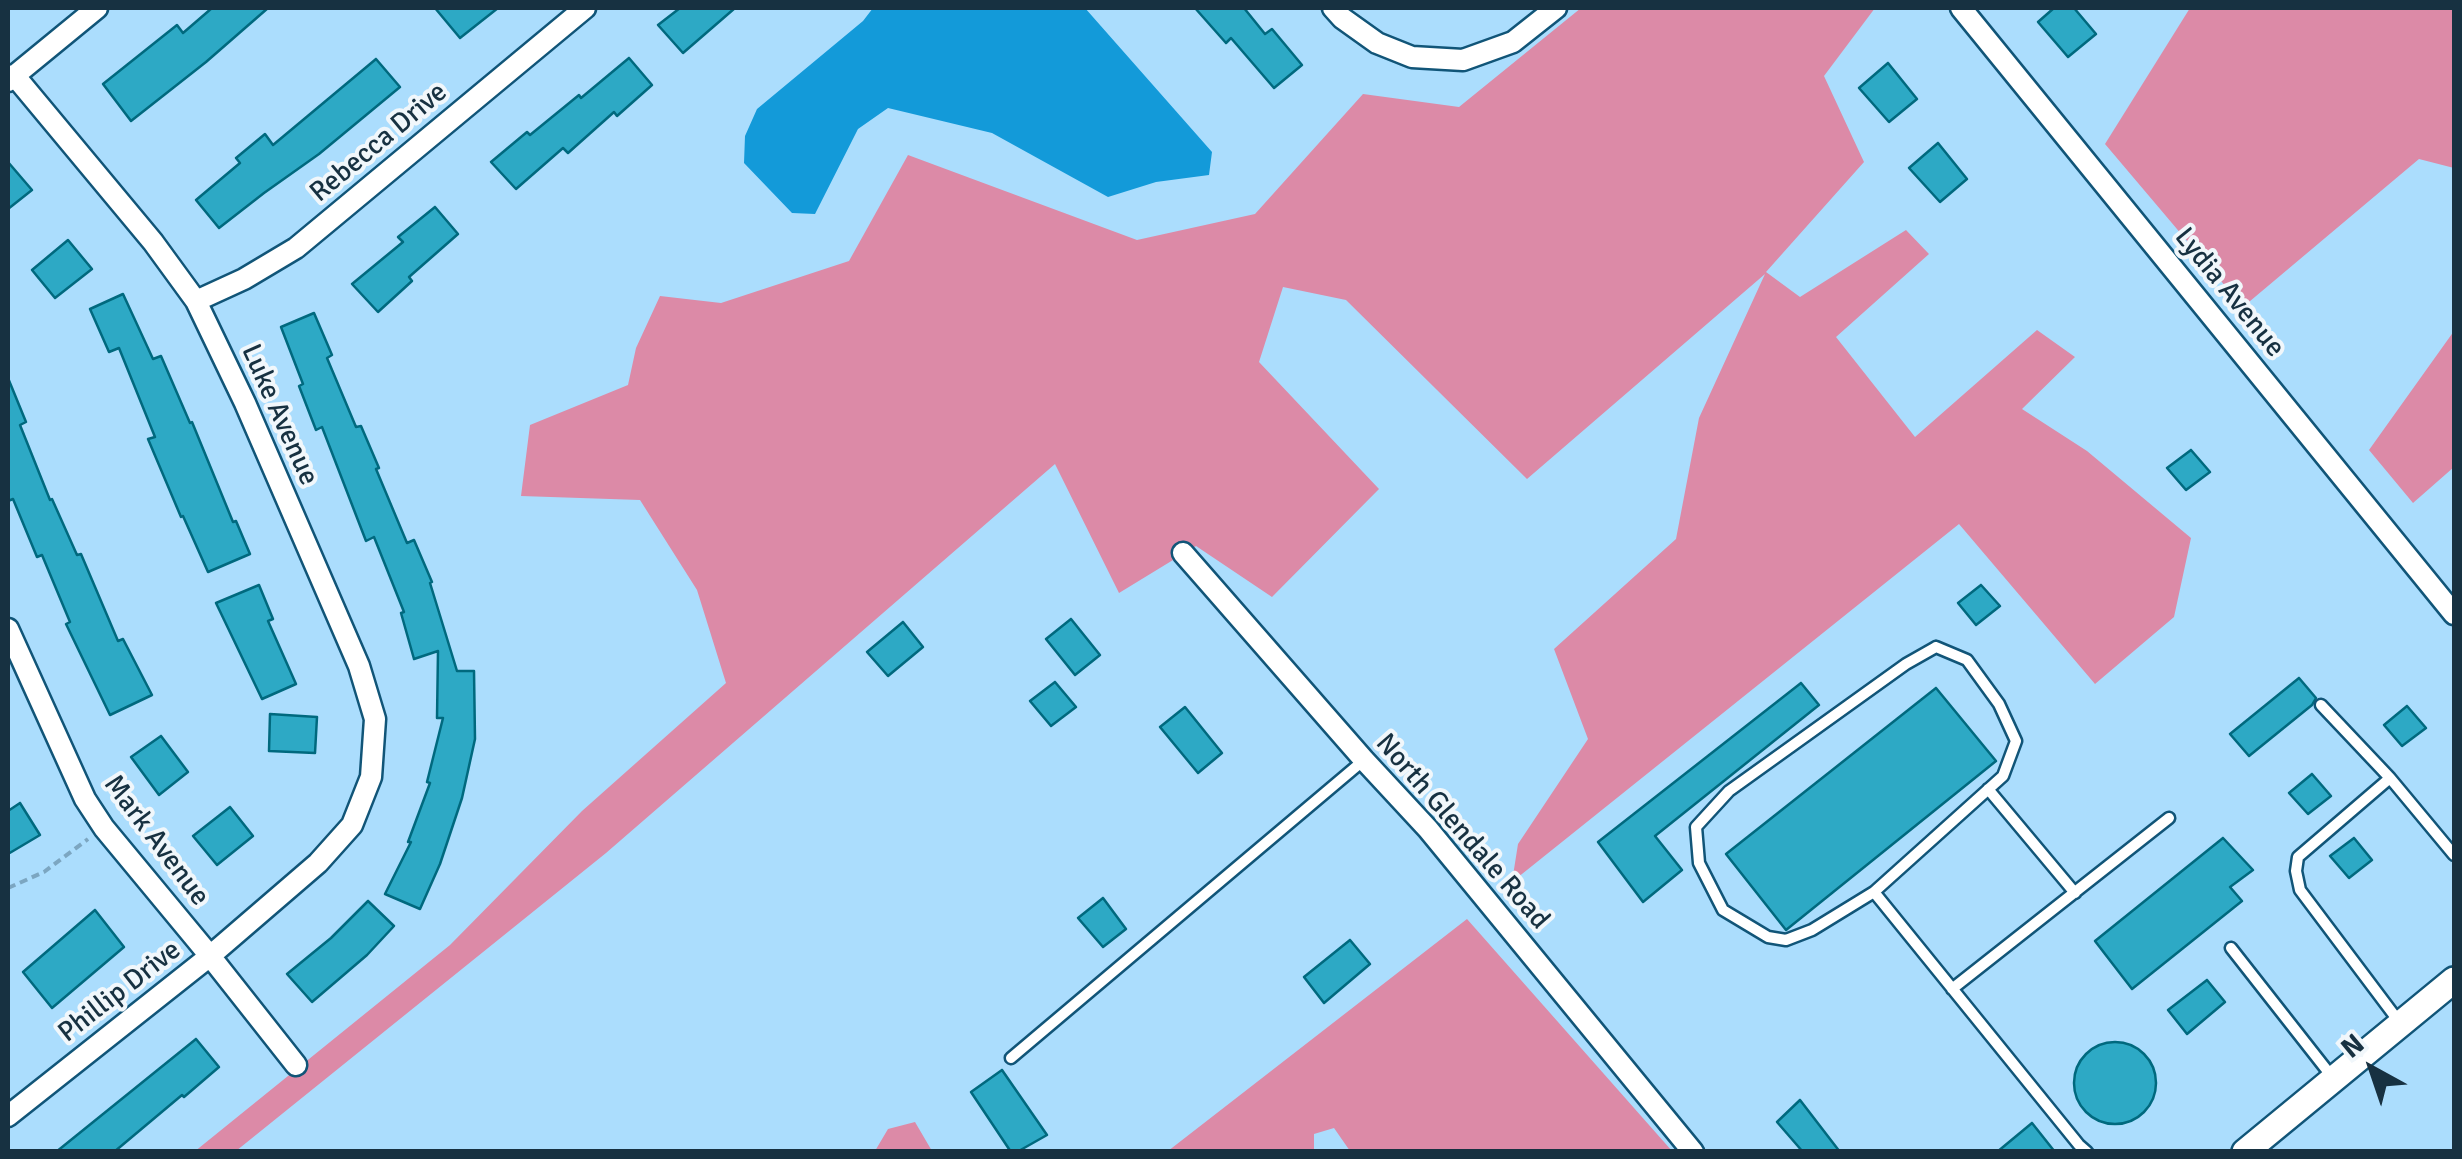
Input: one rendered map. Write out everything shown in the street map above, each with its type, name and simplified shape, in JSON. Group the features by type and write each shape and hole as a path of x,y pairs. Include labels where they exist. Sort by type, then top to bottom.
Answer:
{"street":[{"path":"11,78 97,8"},
{"name":"Rebecca Drive","path":"196,302 296,248 586,8"},
{"path":"1333,8 1377,43 1412,58 1462,60 1513,42 1556,8"},
{"name":"Lydia Avenue","path":"1961,8 2454,614"},
{"name":"Luke Avenue","path":"11,78 153,242 196,302 245,403 359,666 375,720 371,777 352,825"},
{"name":"North Glendale Road","path":"1183,553 1428,829 1693,1152"},
{"name":"Mark Avenue","path":"8,628 85,799 104,828 296,1065"},
{"name":"Phillip Drive","path":"8,1116 210,956 318,863 352,825"},
{"path":"2245,1152 2454,980"}],"lane":[{"path":"1936,647 1967,660 1999,704 2016,741 2002,776 1874,892 1812,930 1786,940 1768,937 1723,910 1699,863 1696,827 1729,791 1906,664 1936,647"},
{"path":"2322,705 2454,855"},
{"path":"1010,1058 1364,760"},
{"path":"2390,778 2298,858 2296,872 2300,890 2401,1024"},
{"path":"1988,789 2075,893"},
{"path":"1952,990 2169,818"},
{"path":"1874,892 2087,1152"},
{"path":"2231,948 2333,1078"}],"path":[{"path":"8,888 44,872 104,828"}],"shaded area":[{"path":"1581,8 1875,8 1824,76 1864,162 1766,272 1800,297 1906,230 1929,254 1836,337 1915,437 2037,330 2075,357 2022,409 2087,451 2191,538 2174,617 2095,684 1959,524 1512,882 1518,844 1588,739 1554,649 1676,539 1699,418 1765,274 1527,479 1346,300 1283,287 1259,362 1379,489 1272,597 1196,546 1119,593 1055,464 606,853 236,1151 194,1152 450,945 582,811 726,683 697,590 640,500 521,496 530,425 628,385 636,348 660,296 721,303 849,261 908,155 1137,240 1255,214 1363,94 1459,107"},
{"path":"2190,8 2454,8 2454,168 2419,159 2243,307 2105,144"},
{"path":"2454,331 2454,467 2413,503 2369,450"},
{"path":"1467,919 1672,1151 1350,1151 1334,1128 1314,1134 1314,1151 1168,1151"},
{"path":"915,1122 932,1151 875,1151 888,1129"}],"water":[{"path":"873,8 1085,8 1212,152 1209,175 1156,182 1108,197 992,133 888,108 858,129 815,214 792,213 744,163 745,136 757,109 863,21"}],"building":[{"path":"212,8 268,8 131,121 103,84 177,25 183,33"},
{"path":"435,8 498,8 460,38"},
{"path":"680,8 735,8 683,53 658,25"},
{"path":"1195,8 1244,8 1265,34 1272,29 1302,65 1274,88 1231,38 1226,43"},
{"path":"2054,8 2074,8 2096,34 2068,57 2038,22"},
{"path":"629,58 652,85 568,153 563,148 516,189 491,162 579,95 581,98"},
{"path":"376,59 400,87 319,154 219,228 196,200 240,163 236,158 265,134 273,145"},
{"path":"1888,63 1917,99 1889,122 1859,88"},
{"path":"1938,143 1967,179 1940,202 1909,168"},
{"path":"8,162 32,190 8,209"},
{"path":"435,207 458,234 409,277 412,281 378,312 352,284 403,242 398,237"},
{"path":"68,240 92,269 55,298 32,270"},
{"path":"123,294 153,359 161,356 250,554 208,572 148,439 155,437 119,348 109,352 90,309"},
{"path":"314,313 332,355 327,358 356,427 361,426 407,543 414,540 432,582 457,671 474,671 475,739 462,798 420,909 385,894 411,842 430,783 427,782 443,718 437,718 438,651 414,659 401,613 404,612 374,537 366,541 322,427 316,430 299,386 303,384 281,327"},
{"path":"8,378 26,422 20,425 50,500 77,555 81,554 118,641 123,639 152,695 110,715 66,624 70,622 42,555 37,557 13,499 8,501"},
{"path":"2191,450 2210,472 2186,490 2167,468"},
{"path":"259,585 273,619 268,621 296,684 262,699 216,603"},
{"path":"1981,585 2000,606 1976,625 1958,603"},
{"path":"1071,619 1100,655 1075,675 1046,639"},
{"path":"903,622 923,647 888,676 867,652"},
{"path":"2299,678 2316,698 2312,705 2249,756 2230,734"},
{"path":"1055,682 1076,707 1051,726 1030,701"},
{"path":"1801,683 1819,705 1655,836 1682,870 1643,902 1598,842"},
{"path":"1936,688 1996,761 1786,930 1726,854"},
{"path":"2407,706 2426,728 2402,746 2384,725"},
{"path":"1185,707 1222,753 1198,773 1160,727"},
{"path":"270,714 317,717 315,753 269,751"},
{"path":"161,736 188,772 159,795 131,757"},
{"path":"2312,774 2331,796 2308,814 2289,793"},
{"path":"20,803 40,835 8,854 8,811"},
{"path":"230,807 253,836 217,865 193,836"},
{"path":"2223,838 2253,870 2230,887 2242,901 2132,989 2095,941"},
{"path":"2354,838 2372,860 2349,878 2330,856"},
{"path":"1103,898 1126,929 1103,947 1078,918"},
{"path":"368,901 394,926 312,1002 287,974"},
{"path":"95,910 124,947 52,1008 23,972"},
{"path":"1350,940 1370,964 1324,1003 1304,977"},
{"path":"2207,980 2225,1002 2187,1034 2168,1010"},
{"path":"196,1039 219,1067 184,1097 114,1152 56,1152"},
{"path":"2115,1042 2131,1045 2144,1054 2153,1067 2153,1099 2144,1112 2131,1121 2115,1124 2099,1121 2086,1112 2077,1099 2074,1083 2077,1067 2086,1054 2099,1045"},
{"path":"1002,1070 1047,1135 1017,1152 1011,1152 971,1092"},
{"path":"1800,1100 1840,1152 1803,1152 1777,1122"},
{"path":"2032,1123 2055,1152 1997,1152"}]}
